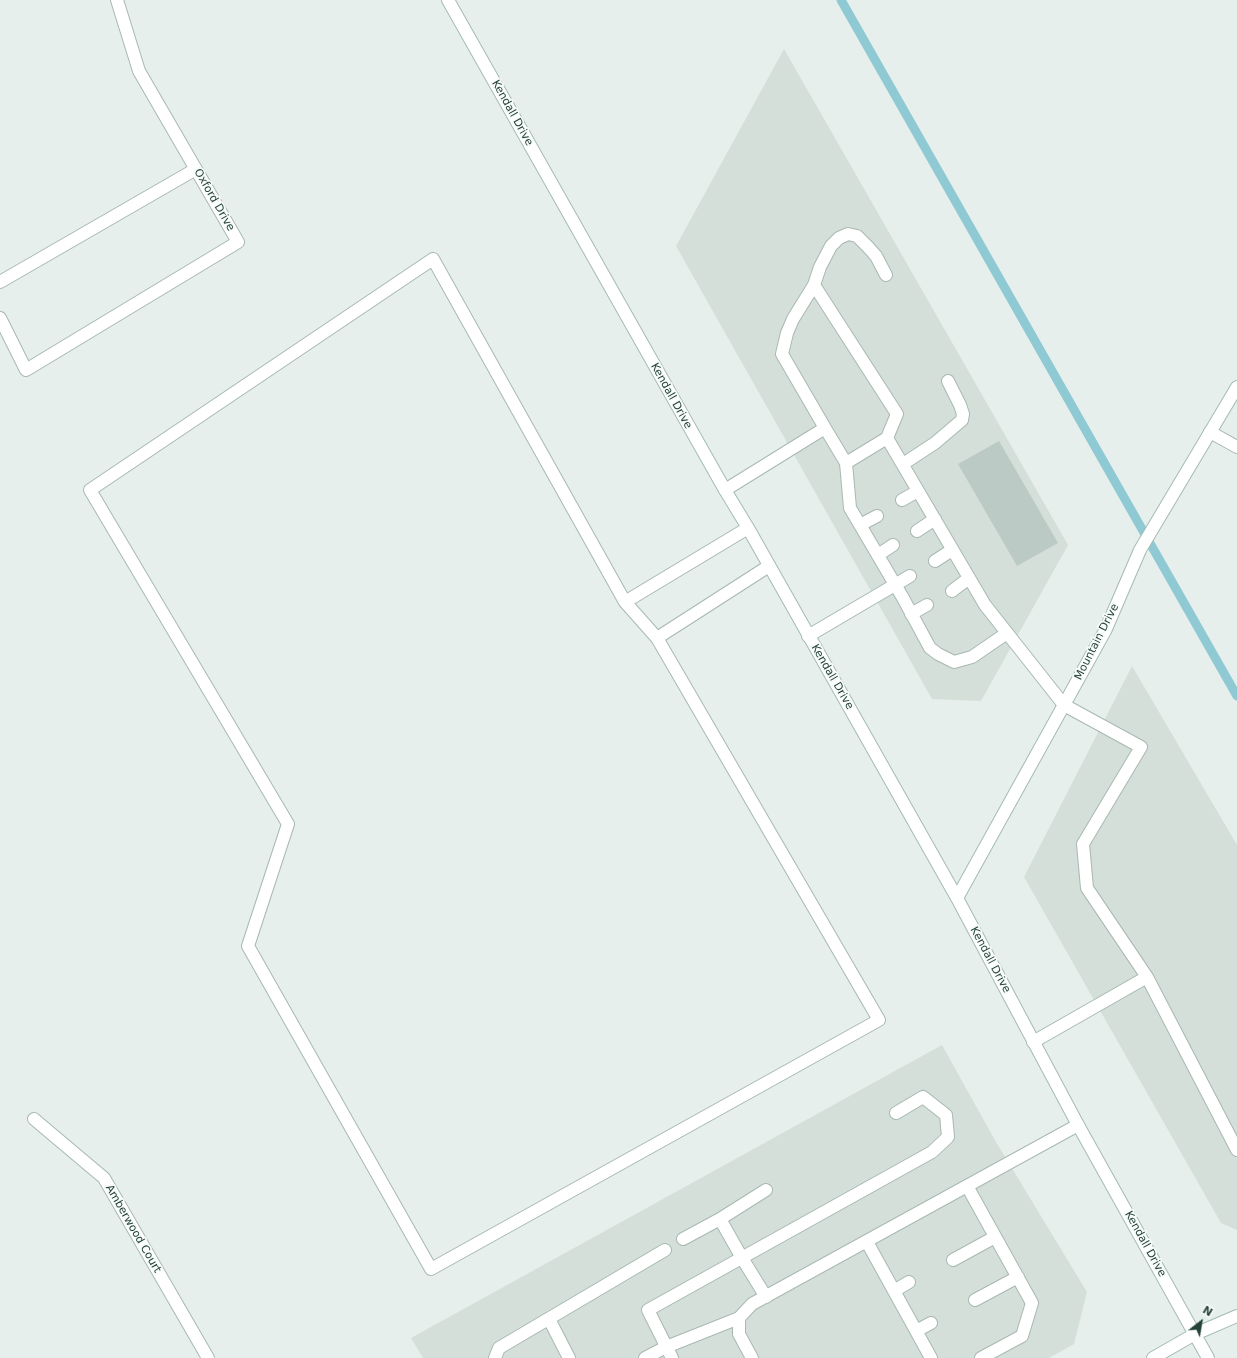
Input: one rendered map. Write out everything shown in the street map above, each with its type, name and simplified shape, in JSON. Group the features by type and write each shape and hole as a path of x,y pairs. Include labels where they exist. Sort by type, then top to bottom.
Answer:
{"street":[{"name":"Oxford Drive","path":"0,318 26,370 238,242 139,71 117,0"},
{"name":"Kendall Drive","path":"448,0 957,898 1078,1125 1208,1358"},
{"path":"0,282 196,169"},
{"path":"886,275 876,256 857,236 848,234 839,238 831,246 820,267 814,285 793,319 787,333 782,354 846,463 850,508 930,648 954,662 972,658 1007,633"},
{"path":"433,259 625,602 657,638 879,1020 431,1269 248,946 288,824 90,490 433,259"},
{"path":"814,285 897,414 887,438 846,463"},
{"path":"903,464 935,443 962,420 963,414 960,405 948,381"},
{"name":"Mountain Drive","path":"957,898 1106,628 1140,550 1237,387"},
{"path":"725,490 825,428"},
{"path":"1210,432 1237,448"},
{"path":"887,438 984,605 1064,705 1141,747 1083,844 1087,888 1147,977 1237,1150"},
{"path":"902,500 918,491"},
{"path":"860,525 877,516"},
{"path":"917,531 935,519"},
{"path":"625,602 748,528"},
{"path":"878,555 893,545"},
{"path":"935,561 952,550"},
{"path":"657,638 769,566"},
{"path":"808,636 910,576"},
{"path":"952,591 969,578"},
{"path":"911,614 927,605"},
{"path":"1033,1042 1147,977"},
{"path":"672,1358 648,1310 932,1152 948,1137 946,1115 923,1097 896,1114"},
{"name":"Amberwood Court","path":"34,1120 104,1178 208,1358"},
{"path":"645,1358 666,1347 739,1318 752,1304 1078,1125"},
{"path":"967,1186 1032,1303 1022,1336 981,1358"},
{"path":"683,1239 720,1219 766,1190"},
{"path":"720,1219 766,1297"},
{"path":"953,1260 995,1237"},
{"path":"866,1242 931,1358"},
{"path":"495,1358 499,1348 665,1250"},
{"path":"975,1300 1018,1277"},
{"path":"894,1291 909,1282"},
{"path":"1153,1358 1195,1334 1237,1316"},
{"path":"739,1318 738,1334 752,1358"},
{"path":"549,1319 569,1358"},
{"path":"916,1331 931,1324"}],"shaded area":[{"path":"784,49 1068,545 981,701 932,699 676,246"},
{"path":"1132,666 1237,845 1237,1230 1221,1223 1024,877"},
{"path":"942,1045 996,1142 1087,1292 1074,1344 1049,1358 423,1358 411,1338"}],"building":[{"path":"999,441 1058,543 1017,566 958,464"}],"waterway":[{"path":"841,0 1237,696"}]}
